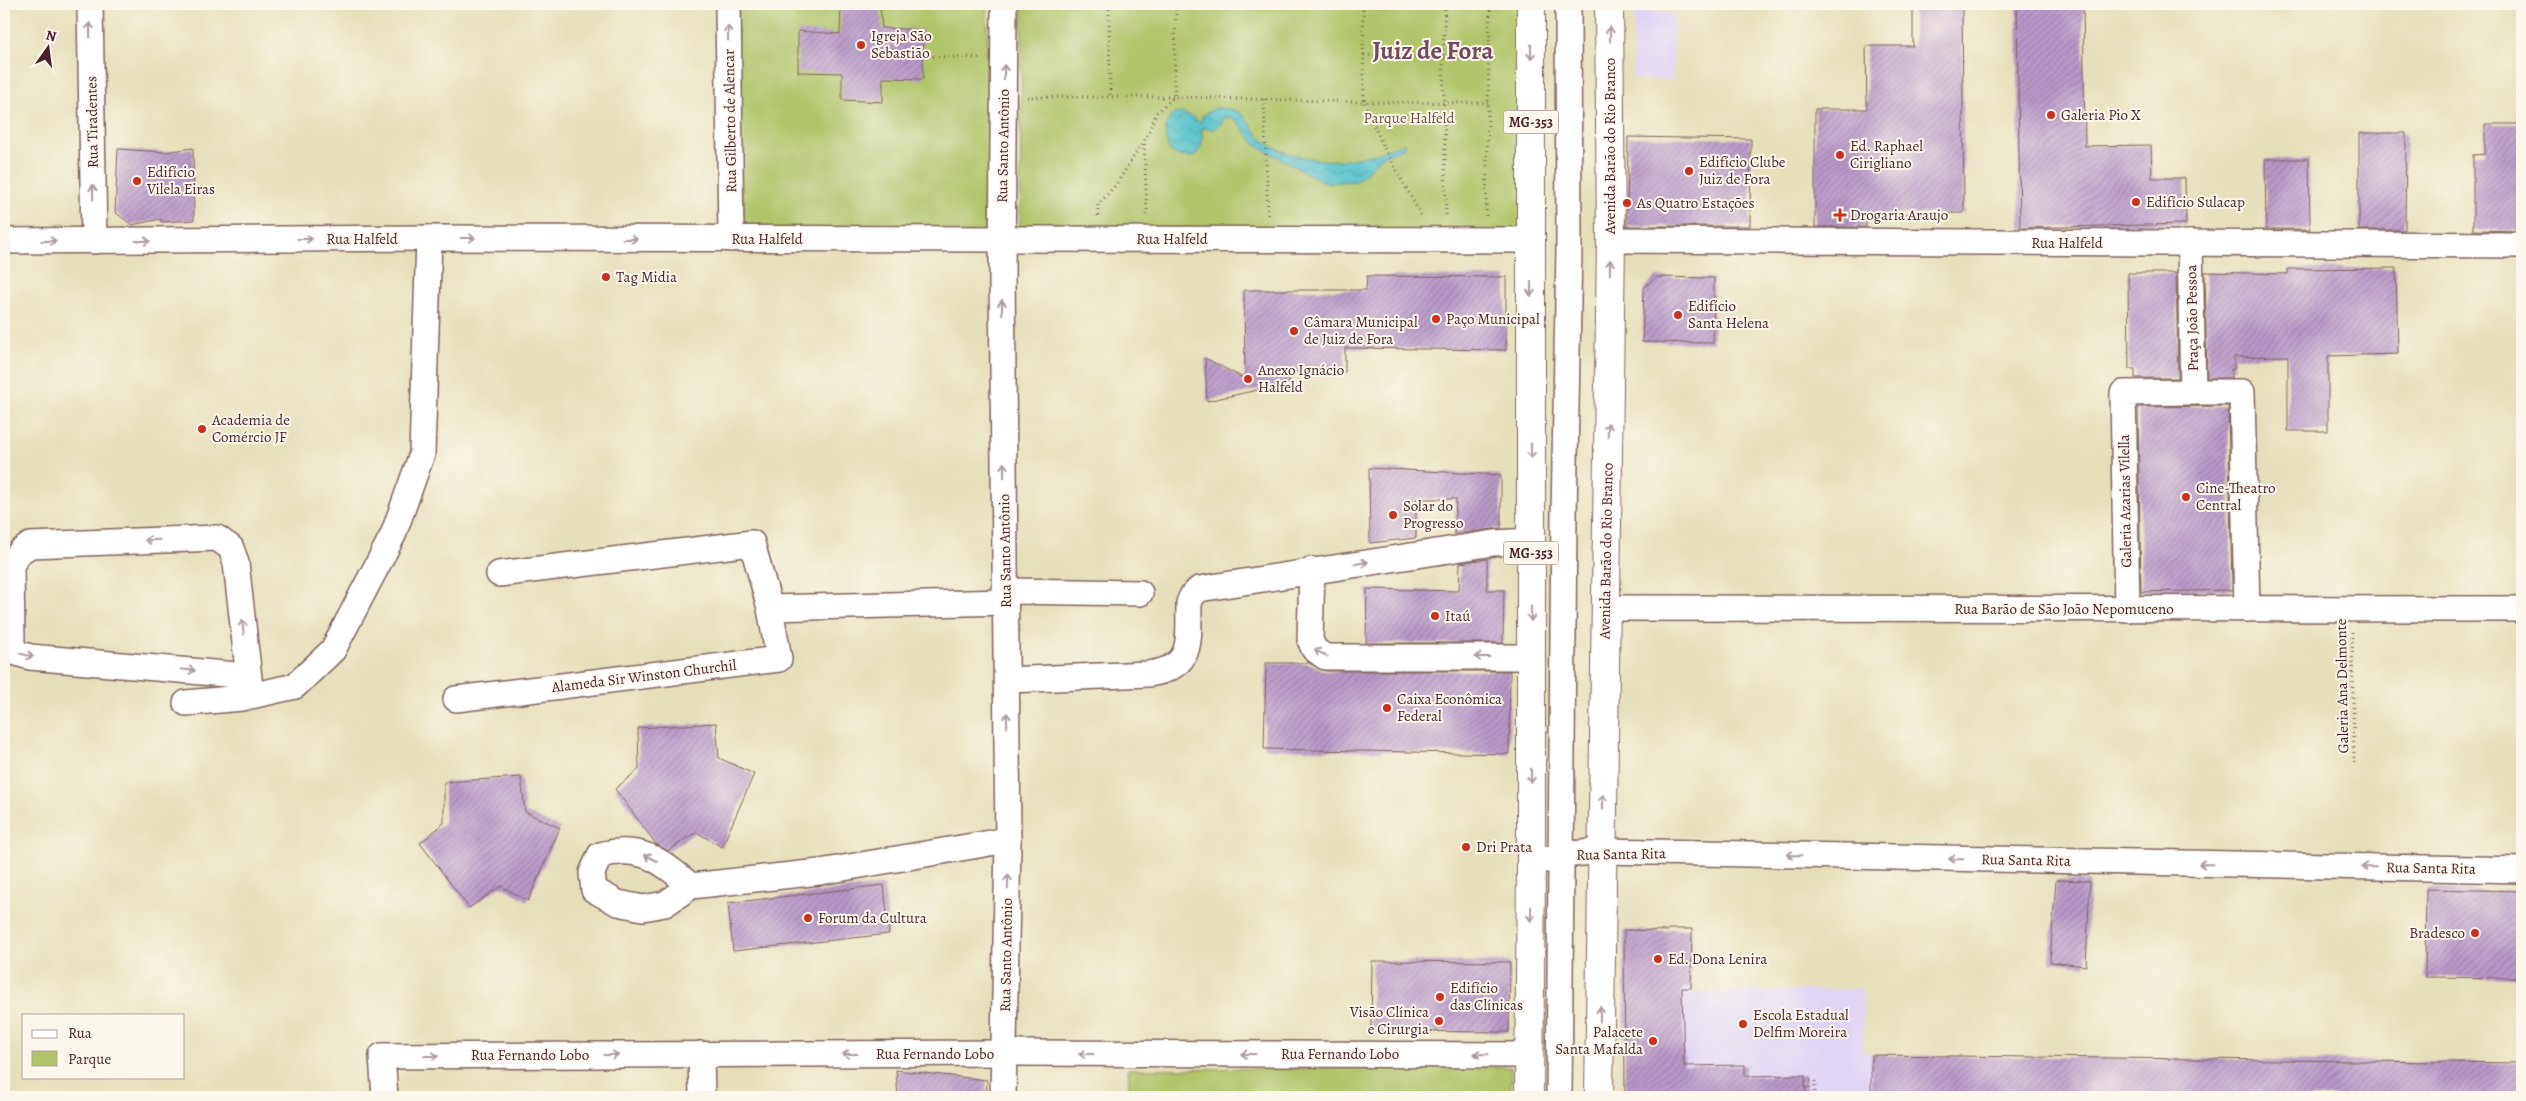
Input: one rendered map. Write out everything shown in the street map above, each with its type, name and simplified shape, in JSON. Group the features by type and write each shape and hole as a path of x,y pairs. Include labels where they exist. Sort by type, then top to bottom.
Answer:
{"main road":[{"name":"MG-353","path":"1529,1097 1531,865 1531,4"},
{"name":"Avenida Barão do Rio Branco","path":"1599,1097 1611,240 1610,4"}],"street":[{"name":"Rua Tiradentes","path":"90,4 94,241"},
{"name":"Rua Gilberto de Alencar","path":"728,4 731,239"},
{"name":"Rua Santo Antônio","path":"1003,1097 1008,840 1002,239 1004,4"},
{"path":"1559,1097 1564,525 1569,240 1568,4"},
{"name":"Rua Halfeld","path":"4,242 429,238 1361,241 1443,225 1486,229 1531,240"},
{"path":"250,686 236,563 231,548 218,538 30,545 20,552 11,565 12,645 17,653 30,657 250,686 295,686 333,650 393,535 422,454 428,324 429,238"},
{"name":"Rua Halfeld","path":"1611,240 2522,245"},
{"name":"Praça João Pessoa","path":"2190,243 2193,392"},
{"name":"Praça João Pessoa","path":"2123,393 2242,392 2247,609"},
{"name":"Galeria Azarias Vilella","path":"2123,393 2127,609"},
{"path":"1007,680 1164,672 1182,661 1188,648 1189,603 1192,596 1200,589 1494,543 1531,541"},
{"name":"Alameda Sir Winston Churchil","path":"456,699 779,659 770,608 752,543 498,574"},
{"path":"1312,570 1310,640 1312,646 1325,656 1531,657"},
{"path":"770,608 1005,596 1140,593"},
{"name":"Rua Barão de São João Nepomuceno","path":"1606,608 2522,609"},
{"path":"186,703 250,686"},
{"path":"691,886 820,872 1008,840"},
{"name":"Rua Santa Rita","path":"1531,865 1562,855 1602,851 2522,870"},
{"name":"Rua Fernando Lobo","path":"385,1097 382,1056 1004,1053 1530,1055"},
{"path":"701,1054 702,1097"}],"path":[{"path":"1109,4 1110,96"},
{"path":"1097,223 1098,205 1115,186 1144,142 1157,112 1174,97 1176,4"},
{"path":"1363,4 1364,102 1383,146 1423,218 1413,218"},
{"path":"1405,4 1490,5 1486,229"},
{"path":"1443,225 1443,56 1445,4"},
{"path":"1364,55 1443,56 1489,59"},
{"path":"923,56 1004,58"},
{"path":"1026,97 1110,96 1444,104 1488,103"},
{"path":"1264,99 1268,221"},
{"path":"1144,142 1148,222"},
{"path":"1443,225 1454,217"},
{"path":"1478,217 1486,229"},
{"name":"Galeria Ana Delmonte","path":"2352,609 2354,764"},
{"path":"1805,1081 1815,1081 1815,1094 1809,1094 1809,1084"}],"shaded area":[{"path":"1634,12 1674,13 1672,80 1633,79"},
{"name":"Escola Estadual Delfim Moreira","path":"1624,987 1691,988 1692,992 1862,989 1863,1050 1871,1055 1871,1097 1625,1097"}],"green space":[{"path":"736,4 987,4 988,233 736,233"},
{"name":"Parque Halfeld","path":"1022,4 1523,4 1523,233 1020,227"},
{"path":"1511,1067 1511,1097 1130,1097 1128,1069"}],"water":[{"path":"1216,108 1234,110 1244,116 1255,132 1269,145 1299,156 1328,160 1353,159 1404,143 1405,147 1381,157 1363,176 1355,181 1325,183 1256,145 1238,122 1230,117 1223,119 1222,123 1215,129 1202,128 1202,145 1195,156 1181,156 1168,149 1165,129 1168,120 1172,116 1181,113 1186,114 1200,123 1203,115"}],"building":[{"name":"Igreja São Sebastião","path":"841,4 880,4 882,28 923,30 923,79 883,78 883,102 842,100 842,73 798,72 798,31 840,34"},
{"path":"1913,4 1962,4 1964,213 1866,214 1866,227 1815,227 1815,109 1867,109 1866,46 1913,46"},
{"name":"Galeria Pio X","path":"2017,4 2083,4 2085,146 2151,145 2152,178 2185,178 2186,224 2020,228"},
{"path":"2485,124 2522,124 2522,231 2473,230 2473,155 2485,154"},
{"path":"2359,133 2406,133 2405,230 2359,230"},
{"name":"Edifício Clube Juiz de Fora","path":"1628,137 1751,139 1750,226 1627,226"},
{"path":"193,148 194,220 161,222 161,219 132,225 115,212 118,149 165,152"},
{"path":"2265,159 2309,159 2310,229 2266,229"},
{"path":"2396,268 2398,354 2328,356 2328,431 2288,431 2288,356 2234,357 2234,369 2231,369 2231,378 2207,378 2205,272 2288,274 2288,269"},
{"path":"2128,273 2176,273 2178,378 2135,378 2135,369 2129,369"},
{"path":"1367,276 1506,277 1506,350 1345,348 1345,372 1287,372 1290,383 1207,401 1205,358 1245,379 1244,290 1366,290"},
{"name":"Edifício Santa Helena","path":"1656,277 1714,278 1713,343 1642,342 1644,288"},
{"name":"Cine-Theatro Central","path":"2228,406 2232,590 2141,592 2138,407"},
{"name":"Solar do Progresso","path":"1369,468 1501,475 1501,528 1454,534 1456,499 1416,499 1416,538 1370,543"},
{"name":"Itaú","path":"1487,559 1487,590 1504,590 1503,643 1366,643 1367,589 1459,591 1460,563"},
{"name":"Caixa Econômica Federal","path":"1266,663 1309,663 1325,671 1510,671 1509,754 1264,749"},
{"path":"716,723 719,758 754,774 722,847 696,832 668,851 656,844 615,789 639,769 638,728"},
{"path":"521,777 525,812 560,828 528,901 501,886 469,908 420,843 444,823 444,782"},
{"path":"2056,880 2090,881 2086,966 2050,962"},
{"name":"Forum da Cultura","path":"884,885 889,934 733,951 728,903"},
{"path":"2426,889 2522,891 2522,978 2425,977"},
{"path":"1668,929 1692,929 1691,988 1682,988 1684,1066 1745,1065 1745,1076 1805,1075 1806,1097 1625,1097 1624,930 1668,931"},
{"name":"Edifício das Clínicas","path":"1372,961 1510,962 1509,1032 1371,1031"},
{"path":"1871,1055 2522,1063 2522,1097 1871,1097"},
{"path":"896,1070 987,1080 986,1097 898,1097"}],"place":[{"name":"Igreja São Sebastião","path":"861,45"},
{"name":"Galeria Pio X","path":"2051,115"},
{"name":"Ed. Raphael Cirigliano","path":"1840,155"},
{"name":"Edifício Clube Juiz de Fora","path":"1689,171"},
{"name":"Edifício Vilela Eiras","path":"137,181"},
{"name":"Edifício Sulacap","path":"2136,202"},
{"name":"As Quatro Estações","path":"1627,203"},
{"name":"Drogaria Araujo","path":"1840,215"},
{"name":"Tag Midia","path":"606,277"},
{"name":"Edifício Santa Helena","path":"1678,315"},
{"name":"Paço Municipal","path":"1436,319"},
{"name":"Câmara Municipal de Juiz de Fora","path":"1294,331"},
{"name":"Anexo Ignácio Halfeld","path":"1248,379"},
{"name":"Academia de Comércio JF","path":"202,429"},
{"name":"Cine-Theatro Central","path":"2186,497"},
{"name":"Solar do Progresso","path":"1393,515"},
{"name":"Itaú","path":"1435,616"},
{"name":"Caixa Econômica Federal","path":"1387,708"},
{"name":"Dri Prata","path":"1466,847"},
{"name":"Forum da Cultura","path":"808,918"},
{"name":"Bradesco","path":"2475,933"},
{"name":"Ed. Dona Lenira","path":"1658,959"},
{"name":"Edifício das Clínicas","path":"1440,997"},
{"name":"Visão Clínica e Cirurgia","path":"1439,1021"},
{"name":"Escola Estadual Delfim Moreira","path":"1743,1024"},
{"name":"Palacete Santa Mafalda","path":"1653,1041"}],"district":[{"name":"Juiz de Fora","path":"1433,50"}]}
